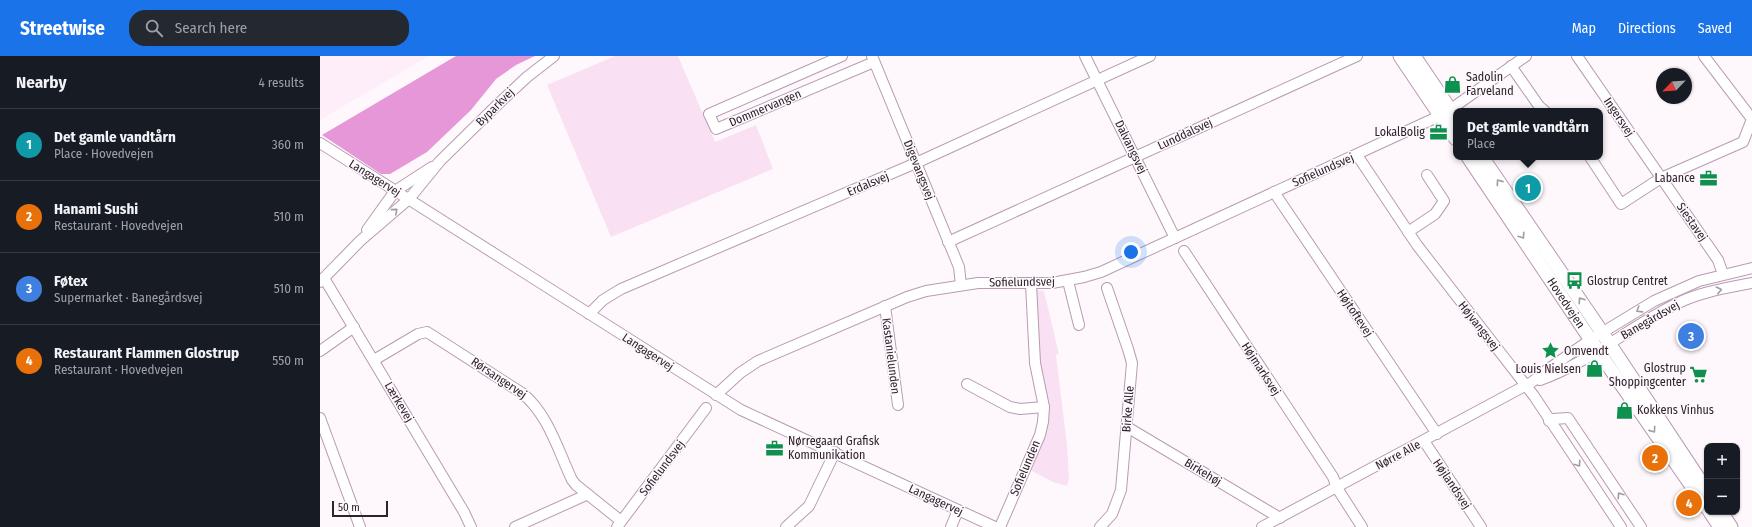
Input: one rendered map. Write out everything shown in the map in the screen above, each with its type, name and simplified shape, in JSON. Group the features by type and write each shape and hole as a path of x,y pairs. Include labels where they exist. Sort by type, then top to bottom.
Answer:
{"main road":[{"path":"1401,56 1421,78 1441,107 1449,114"},
{"path":"1414,56 1449,114 1453,128"},
{"name":"Hovedvejen","path":"1470,160 1594,346 1704,504"},
{"name":"Hovedvejen","path":"1484,160 1606,338 1704,486"},
{"path":"1712,515 1720,527"},
{"path":"1723,515 1731,527"}],"street":[{"name":"Byparkvej","path":"322,280 360,242 409,199 440,161 527,77 554,56"},
{"name":"Dommervangen","path":"842,56 709,114 716,129 873,59"},
{"name":"Dalvangsvej","path":"1086,56 1175,238"},
{"name":"Erdalsvej","path":"589,314 603,300 621,289 916,163 1150,56"},
{"name":"Lunddalsvej","path":"948,242 1357,56"},
{"name":"Sofielundsvej","path":"1457,108 1526,56"},
{"name":"Ingersvej","path":"1577,56 1661,178"},
{"path":"1592,160 1621,204 1661,178 1743,142 1752,119 1704,56"},
{"name":"Digevangsvej","path":"873,59 960,270 961,285"},
{"path":"1512,66 1541,108"},
{"name":"Sofielundsvej","path":"716,395 740,373 758,361 916,294 978,283 1031,284 1068,281 1101,272 1433,119 1449,114"},
{"name":"Langagervej","path":"320,143 716,395 761,420 835,452 995,527"},
{"name":"Højvangsvej","path":"1357,155 1408,232 1529,384 1549,421 1620,527"},
{"name":"Byparkvej","path":"360,242 395,191 440,161"},
{"path":"1408,232 1435,214 1444,201 1427,175"},
{"name":"Siestavej","path":"1661,178 1718,260 1723,274"},
{"name":"Højtoftevej","path":"1274,192 1437,434"},
{"name":"Højmarksvej","path":"1184,251 1334,478 1337,488 1362,527"},
{"name":"Banegårdsvej","path":"1594,346 1664,296 1687,285 1723,274 1752,268"},
{"name":"Lærkevej","path":"322,280 354,327 374,360 471,527"},
{"path":"1068,281 1079,325"},
{"name":"Banegårdsvej","path":"1606,338 1676,304 1700,295 1752,283"},
{"name":"Sofielunden","path":"1000,527 1040,435 1043,422 1044,407 1035,363 1031,284"},
{"name":"Birke Alle","path":"1100,527 1112,514 1121,490 1132,363 1107,288"},
{"name":"Kastanielunden","path":"885,306 898,405"},
{"path":"320,351 354,327"},
{"name":"Rørsangervej","path":"374,360 418,334 427,332 531,400 544,417 572,480 586,495 619,524"},
{"name":"Nørre Alle","path":"1262,527 1424,442 1529,384 1546,379 1594,346"},
{"path":"967,384 1010,407 1020,409 1044,407"},
{"name":"Sofielundsvej","path":"619,524 706,408"},
{"path":"320,418 360,527"},
{"path":"1549,421 1553,419 1568,418 1642,527"},
{"name":"Birkehøj","path":"1127,427 1280,518"},
{"name":"Højlandsvej","path":"1424,442 1481,527"},
{"path":"786,527 809,506 835,452"},
{"path":"515,527 586,495"},
{"path":"950,527 958,510"}],"shaded area":[{"path":"320,56 429,56 320,120"},
{"path":"456,56 535,56 516,65 496,79 471,110 427,152 390,174 381,174 322,135"},
{"path":"615,56 678,56 715,142 756,125 773,169 611,237 547,85"},
{"path":"1035,290 1044,291 1059,354 1056,355 1067,445 1069,479 1067,486 1053,482 1028,469 1043,435"}],"place":[{"name":"Sadolin Farveland","path":"1453,84"},
{"name":"LokalBolig","path":"1438,132"},
{"name":"Labance","path":"1708,178"},
{"name":"Det gamle vandtårn","path":"1528,188"},
{"name":"Glostrup Centret","path":"1574,281"},
{"name":"Føtex","path":"1691,336"},
{"name":"Omvendt","path":"1551,351"},
{"name":"Louis Nielsen","path":"1594,369"},
{"name":"Glostrup Shoppingcenter","path":"1699,375"},
{"name":"Kokkens Vinhus","path":"1624,410"},
{"name":"Nørregaard Grafisk Kommunikation","path":"775,448"},
{"name":"Hanami Sushi","path":"1655,458"},
{"name":"Restaurant Flammen Glostrup","path":"1689,503"}]}
